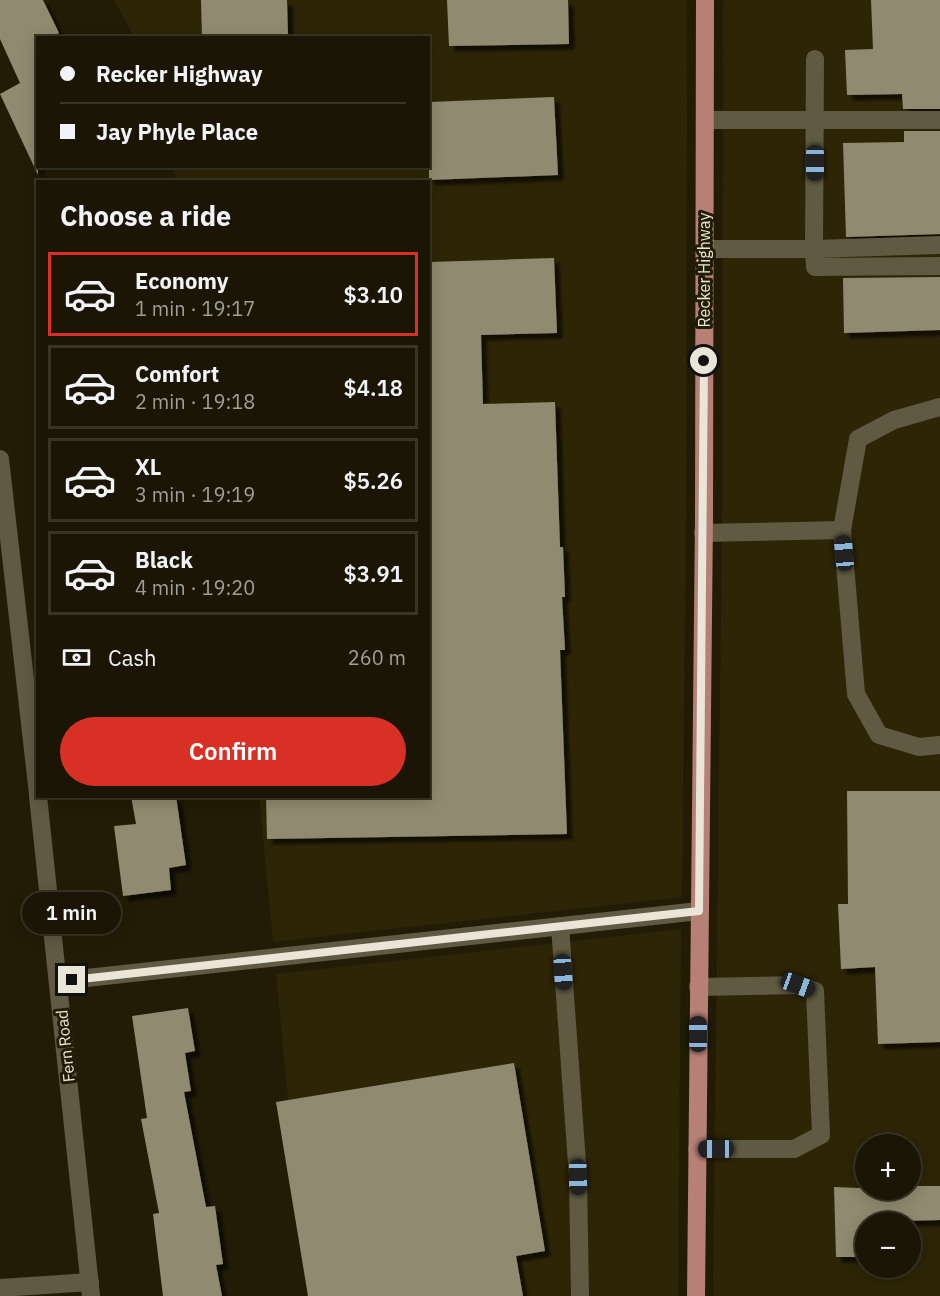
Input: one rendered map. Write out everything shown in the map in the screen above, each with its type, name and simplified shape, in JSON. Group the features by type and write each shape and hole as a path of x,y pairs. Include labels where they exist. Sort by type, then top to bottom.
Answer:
{"main road":[{"name":"Recker Highway","path":"696,1296 704,533 705,0"}],"street":[{"path":"815,59 815,267 940,266"},
{"path":"705,120 940,120"},
{"path":"704,249 814,249 940,245"},
{"path":"940,407 894,420 858,439 842,530 856,694 879,735 919,747 940,746"},
{"name":"Fern Road","path":"0,459 36,777"},
{"path":"704,533 842,530"},
{"name":"Fern Road","path":"38,798 90,1289"},
{"path":"58,981 699,911"},
{"path":"560,926 578,1177 580,1296"},
{"path":"697,1149 794,1149 821,1135 815,991 798,985 698,987"},
{"path":"0,1288 90,1289"}],"shaded area":[{"path":"114,0 687,0 686,520 682,897 273,942 259,798 430,798 430,180 176,180 173,168 430,168 430,36 133,36"},
{"path":"723,0 940,0 940,1296 713,1296 722,517"},
{"path":"681,929 678,1296 307,1296 276,974"}],"building":[{"path":"0,0 43,0 59,33 54,36 36,36 36,168 38,168 38,175 0,94 20,83 0,39"},
{"path":"201,0 287,0 288,36 202,36"},
{"path":"447,0 568,0 569,44 449,46"},
{"path":"871,0 940,0 940,109 903,109 902,94 847,95 845,50 873,49"},
{"path":"554,97 558,175 429,180 430,102"},
{"path":"904,131 940,131 940,234 846,237 843,143 904,142"},
{"path":"554,258 557,333 481,335 483,404 555,402 560,547 563,547 565,597 562,597 565,650 560,650 567,834 267,839 266,798 430,798 430,262"},
{"path":"940,277 940,330 844,333 843,278"},
{"path":"847,791 940,791 940,1042 878,1044 875,967 841,969 838,904 848,904"},
{"path":"131,798 176,798 186,865 169,868 171,890 123,896 114,826 136,824"},
{"path":"188,1008 195,1051 185,1053 191,1091 184,1092 206,1207 215,1206 223,1264 216,1265 222,1296 163,1296 153,1214 159,1213 141,1119 147,1118 132,1016"},
{"path":"514,1063 545,1251 516,1256 523,1296 308,1296 276,1102"},
{"path":"921,1186 940,1186 940,1220 921,1221 921,1212 855,1212 855,1257 836,1257 834,1187 855,1188 855,1200 921,1200"}],"route":[{"path":"72,980 699,911 704,361"}]}
